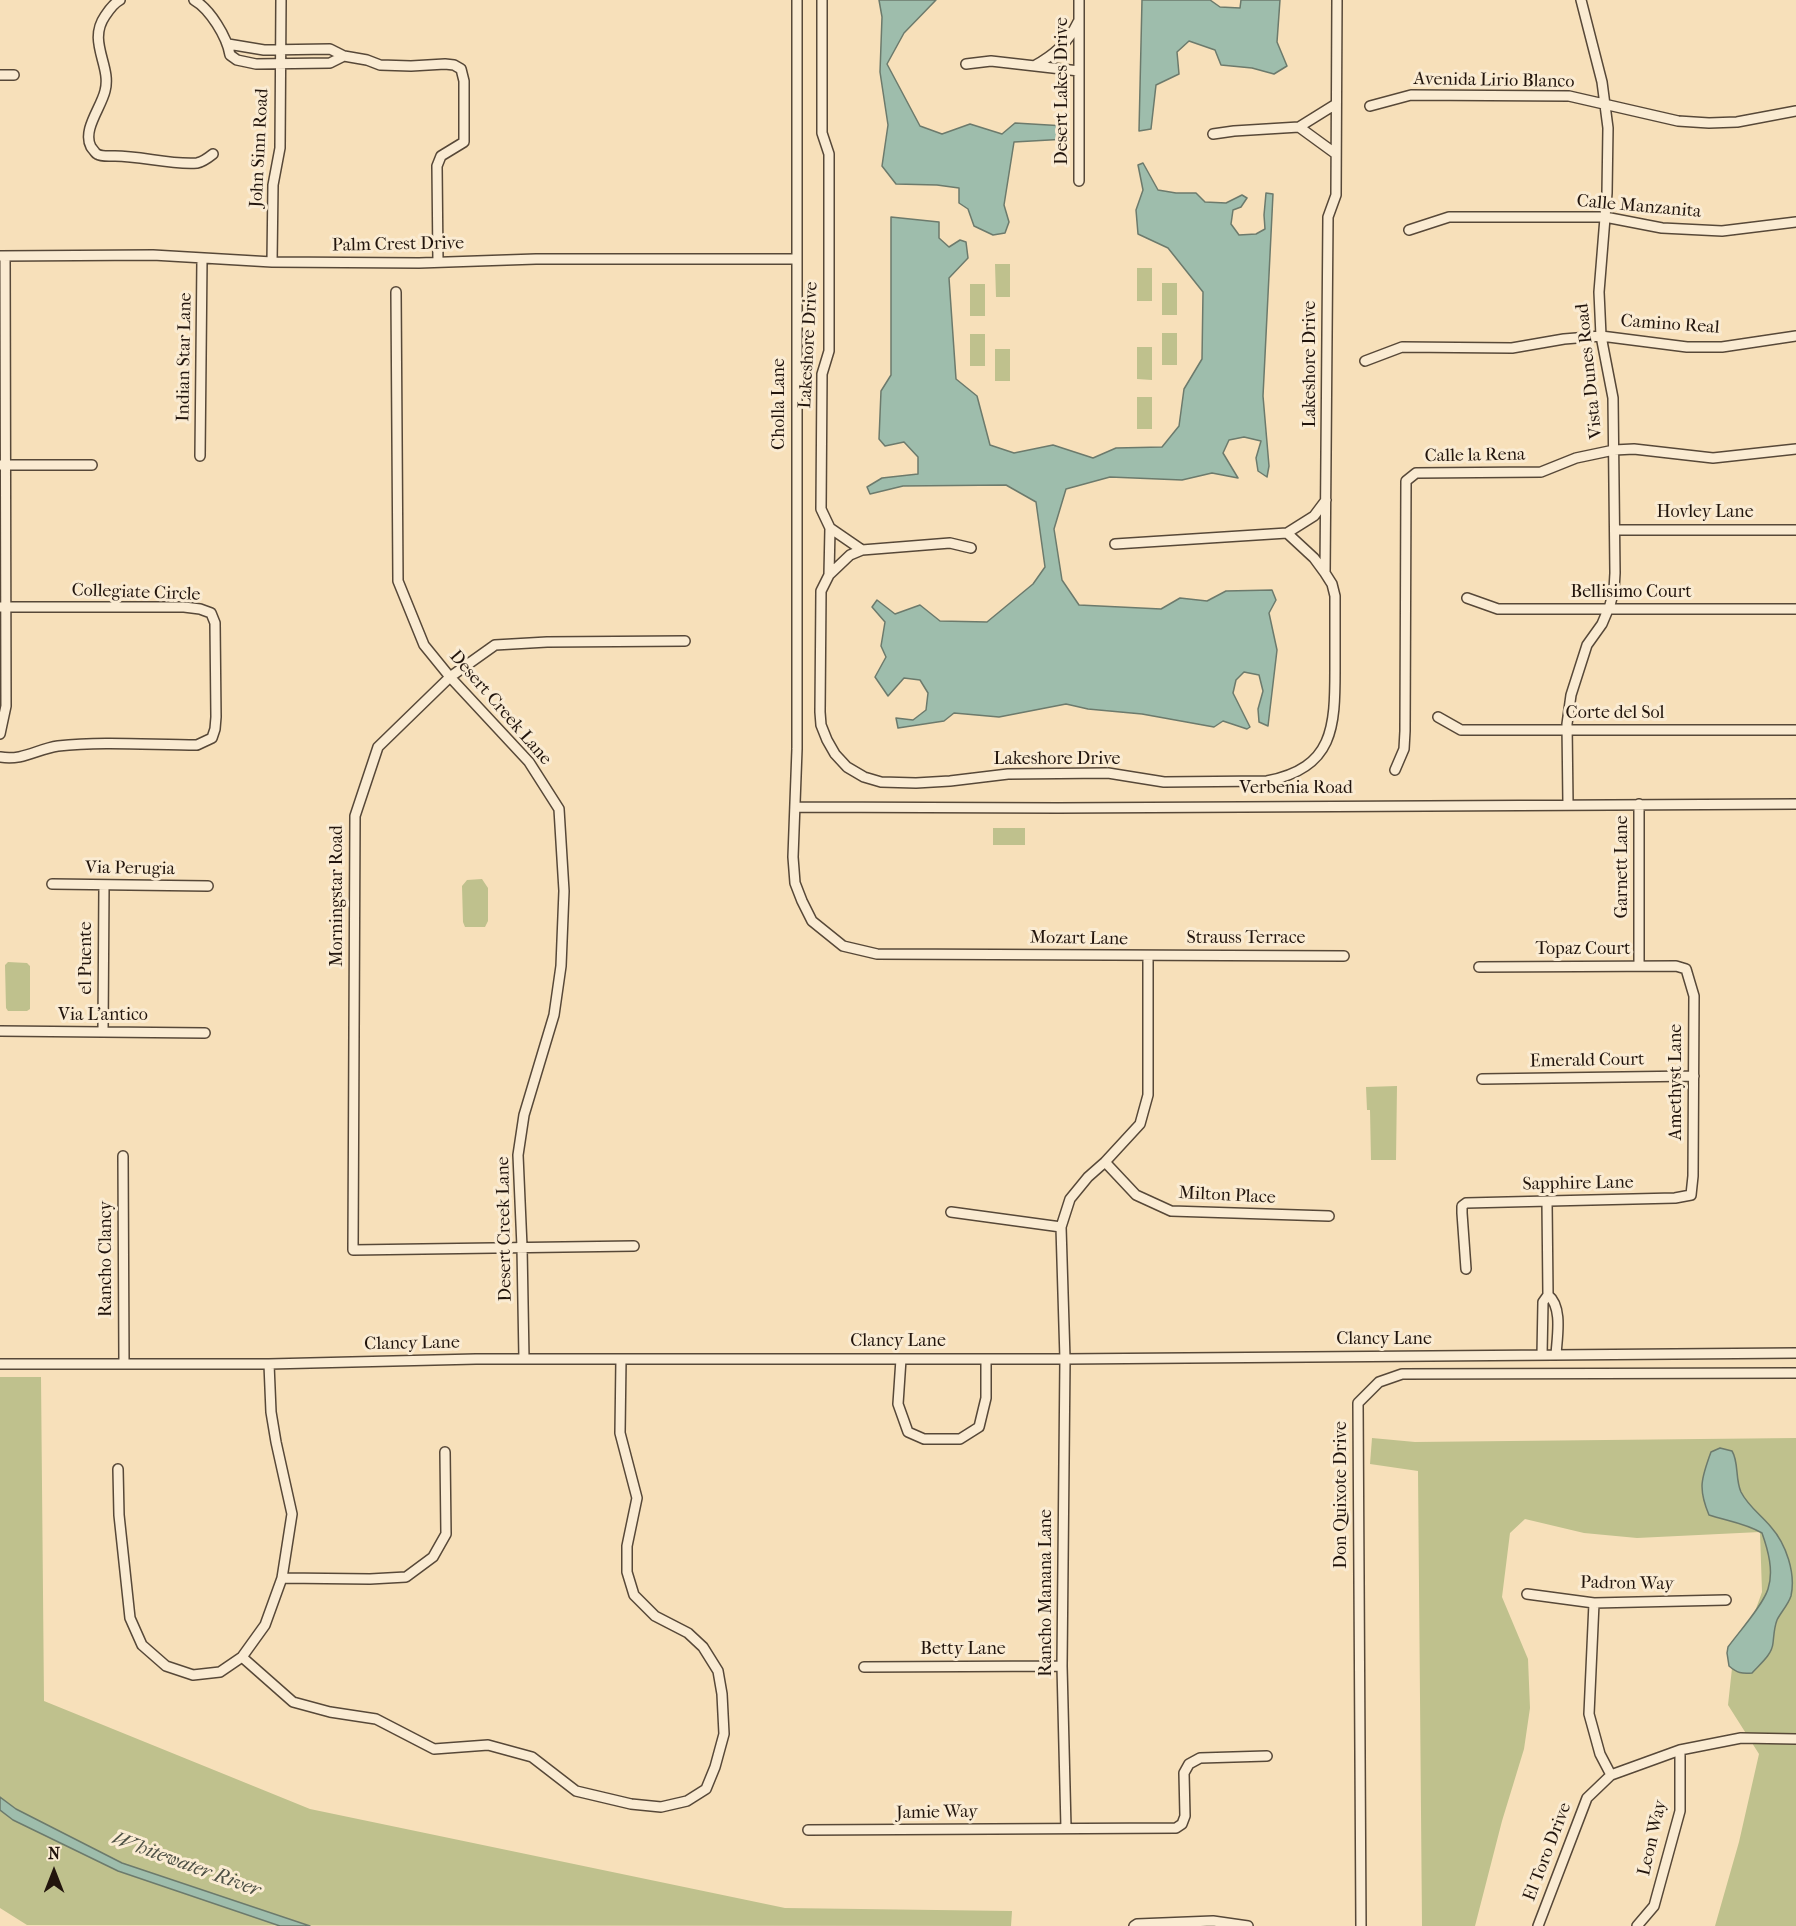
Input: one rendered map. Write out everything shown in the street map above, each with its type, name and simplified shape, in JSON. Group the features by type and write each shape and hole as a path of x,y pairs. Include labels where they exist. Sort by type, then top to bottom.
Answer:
{"street":[{"path":"120,0 109,9 100,23 98,49 106,76 106,89 91,123 88,137 90,145 96,154 104,156 186,163 201,163 213,154"},
{"path":"194,0 204,5 228,44 230,55 237,60 256,64 330,63 344,56"},
{"name":"John Sinn Road","path":"272,262 273,185 280,148 281,0"},
{"name":"Cholla Lane","path":"796,807 797,0"},
{"name":"Lakeshore Drive","path":"822,0 822,133 829,154 829,351 822,374 821,509 830,528 829,575 821,591 821,725 835,754 847,767 864,777 880,782 916,783 1008,774 1108,773 1164,782 1267,781 1284,778 1298,771 1322,750 1328,739 1335,711 1335,596 1332,584 1325,573 1328,217 1335,195 1337,0"},
{"name":"Desert Lakes Drive","path":"1079,0 1079,181"},
{"name":"Vista Dunes Road","path":"1568,804 1567,730 1571,695 1587,645 1602,624 1614,590 1615,530 1613,398 1601,336 1599,292 1608,158 1605,103 1602,82 1581,0"},
{"path":"1034,66 1060,49 1072,35 1079,20"},
{"path":"228,44 264,50 330,49 344,56 380,65 445,64 461,69 464,81 464,142 441,156 437,166 438,262"},
{"path":"966,64 992,61 1079,71"},
{"path":"0,75 14,75"},
{"name":"Avenida Lirio Blanco","path":"1370,106 1411,95 1569,96 1678,121 1709,123 1737,122 1796,111"},
{"path":"1213,134 1299,127 1336,104"},
{"path":"1299,127 1336,154"},
{"name":"Calle Manzanita","path":"1409,230 1449,218 1605,217 1662,228 1702,231 1796,222"},
{"name":"Palm Crest Drive","path":"3,256 153,255 272,262 438,262 536,258 796,259"},
{"path":"0,735 6,706 3,607 3,256"},
{"name":"Indian Star Lane","path":"200,456 202,259"},
{"name":"Desert Creek Lane","path":"396,292 399,581 424,645 450,677 529,762 559,809 564,891 561,966 554,1016 524,1115 518,1155 524,1359"},
{"name":"Camino Real","path":"1365,361 1402,347 1512,348 1564,339 1601,336 1687,347 1722,347 1796,336"},
{"name":"Calle la Rena","path":"1395,770 1404,748 1405,731 1406,481 1416,473 1541,472 1576,458 1614,450 1634,449 1713,458 1796,449"},
{"path":"3,465 92,465"},
{"path":"1115,544 1287,533 1314,516 1326,500"},
{"path":"830,528 862,550"},
{"name":"Hovley Lane","path":"1615,530 1796,530"},
{"path":"1287,533 1314,558 1325,573"},
{"path":"829,575 850,555 862,550 950,543 971,548"},
{"name":"Bellisimo Court","path":"1467,598 1498,609 1796,609"},
{"name":"Collegiate Circle","path":"0,757 8,759 29,756 55,746 78,744 197,745 212,738 216,717 215,623 211,613 184,607 3,607"},
{"name":"Morningstar Road","path":"522,1246 353,1250 355,816 378,747 450,677 495,645 547,642 685,641"},
{"name":"Corte del Sol","path":"1438,717 1461,729 1796,730"},
{"name":"Garnett Lane","path":"1639,804 1639,966"},
{"name":"Verbenia Road","path":"796,807 1796,804"},
{"name":"Mozart Lane","path":"796,807 793,857 795,883 812,921 843,946 877,954 1148,956 1148,1095 1140,1124 1088,1177 1070,1199 1061,1227 1065,1359"},
{"name":"Via Perugia","path":"52,885 208,886"},
{"name":"el Puente","path":"103,1032 104,885"},
{"name":"Strauss Terrace","path":"1148,956 1344,956"},
{"name":"Topaz Court","path":"1479,967 1676,966 1686,969"},
{"name":"Amethyst Lane","path":"1686,969 1694,996 1693,1176 1690,1195"},
{"name":"Via L'antico","path":"0,1031 205,1033"},
{"name":"Emerald Court","path":"1482,1079 1694,1076"},
{"name":"Rancho Clancy","path":"123,1156 124,1363"},
{"name":"Milton Place","path":"1105,1162 1136,1195 1171,1211 1329,1216"},
{"name":"Sapphire Lane","path":"1466,1269 1462,1206 1466,1203 1655,1200 1690,1195"},
{"path":"1542,1355 1543,1302 1548,1295 1547,1202"},
{"path":"951,1212 1061,1227"},
{"path":"522,1246 634,1246"},
{"path":"1548,1295 1553,1299 1557,1313 1556,1355"},
{"name":"Clancy Lane","path":"0,1364 1796,1353"},
{"path":"242,1658 293,1702 330,1712 376,1719 434,1749 488,1745 532,1757 576,1791 631,1804 661,1807 687,1801 706,1789 724,1734 722,1694 718,1671 703,1647 688,1633 655,1616 634,1595 627,1572 627,1546 637,1498 620,1433 621,1359"},
{"path":"901,1359 898,1404 908,1432 924,1439 960,1439 979,1427 986,1398 986,1359"},
{"name":"Rancho Manana Lane","path":"1065,1359 1062,1666 1066,1828"},
{"path":"118,1469 119,1515 130,1618 142,1645 166,1666 193,1675 220,1672 242,1658 265,1624 282,1578 292,1514 271,1412 269,1364"},
{"name":"Don Quixote Drive","path":"1361,1926 1358,1403 1379,1382 1402,1374 1796,1373"},
{"path":"282,1578 370,1579 406,1576 433,1557 446,1534 444,1452"},
{"name":"Padron Way","path":"1527,1594 1594,1603 1726,1600"},
{"path":"1594,1603 1589,1714 1600,1754 1611,1774"},
{"name":"Betty Lane","path":"864,1667 1062,1666"},
{"name":"El Toro Drive","path":"1538,1926 1587,1798 1611,1774 1680,1749 1741,1738 1796,1738"},
{"name":"Leon Way","path":"1637,1926 1654,1906 1680,1811 1680,1749"},
{"name":"Jamie Way","path":"808,1830 1176,1827 1182,1824 1185,1816 1185,1773 1189,1764 1200,1758 1267,1756"},
{"path":"1134,1926 1137,1924 1213,1921 1248,1926"}],"green space":[{"path":"995,264 1010,264 1010,297 996,297"},
{"path":"1137,268 1152,268 1152,301 1137,301"},
{"path":"1162,283 1177,283 1177,315 1162,315"},
{"path":"970,284 985,284 985,316 970,316"},
{"path":"1162,333 1177,333 1177,365 1162,365"},
{"path":"970,334 985,334 985,366 970,366"},
{"path":"1137,347 1152,347 1152,380 1137,379"},
{"path":"995,349 1010,349 1010,381 995,381"},
{"path":"1137,397 1152,397 1152,429 1137,429"},
{"path":"993,828 1025,828 1025,845 993,845"},
{"path":"482,879 488,888 488,921 485,927 465,927 462,886 467,880"},
{"path":"8,962 27,963 30,966 30,1009 27,1011 8,1011 6,1008 5,965"},
{"path":"1397,1086 1396,1160 1371,1160 1370,1110 1367,1110 1366,1087"},
{"path":"0,1377 41,1377 44,1701 310,1809 785,1908 1012,1911 1011,1926 27,1925 0,1908"},
{"path":"1372,1438 1415,1442 1796,1438 1796,1926 1715,1926 1739,1842 1759,1754 1728,1705 1733,1659 1749,1628 1762,1592 1760,1532 1637,1538 1584,1533 1525,1519 1510,1533 1502,1597 1528,1659 1530,1708 1524,1749 1502,1821 1475,1926 1422,1926 1418,1471 1370,1464"}],"shaded area":[{"path":"879,0 936,0 904,33 887,64 920,126 942,134 970,124 1002,134 1015,123 1065,126 1067,139 1014,142 1004,205 1009,222 1005,233 993,235 974,226 968,209 959,203 959,188 896,184 882,166 888,125 880,72 882,17"},
{"path":"1142,0 1210,0 1220,7 1240,8 1241,0 1280,0 1277,42 1287,66 1274,74 1252,68 1221,65 1215,50 1189,41 1177,52 1179,74 1156,85 1151,129 1139,131"},
{"path":"1143,163 1158,190 1196,193 1205,202 1226,203 1242,195 1247,198 1241,207 1233,210 1231,224 1239,235 1256,234 1265,229 1266,193 1273,194 1263,396 1269,466 1267,477 1258,471 1256,458 1261,441 1244,437 1229,440 1223,453 1238,478 1212,473 1182,480 1110,477 1066,489 1054,529 1062,580 1079,605 1161,609 1180,598 1207,601 1226,591 1272,590 1276,600 1269,613 1277,650 1268,726 1259,722 1258,709 1263,691 1259,675 1244,672 1236,680 1233,693 1250,727 1247,729 1223,721 1214,727 1066,704 999,717 954,713 944,721 898,728 896,718 913,720 926,710 928,693 920,680 904,678 888,696 875,677 886,657 881,646 885,622 872,607 877,600 895,614 920,605 940,621 987,622 1033,584 1045,567 1036,502 1006,485 903,486 870,494 867,487 882,478 918,474 918,457 904,442 885,446 879,439 881,391 891,375 891,217 939,222 939,238 949,247 960,240 966,242 968,258 949,278 956,379 977,396 990,445 1014,453 1053,445 1093,458 1116,448 1162,447 1179,426 1184,389 1202,359 1203,292 1168,248 1138,234 1136,210 1143,190 1138,165"},
{"path":"1720,1448 1732,1451 1736,1460 1741,1492 1776,1534 1789,1559 1791,1569 1791,1596 1777,1620 1772,1647 1752,1673 1740,1672 1729,1666 1727,1653 1728,1647 1756,1610 1768,1589 1770,1561 1762,1533 1743,1524 1709,1515 1703,1498 1703,1477 1711,1452"},
{"path":"0,1797 16,1809 122,1863 310,1926 280,1926 118,1871 13,1820 0,1810"}],"water label":[{"name":"Whitewater River","path":"186,1865"}]}
